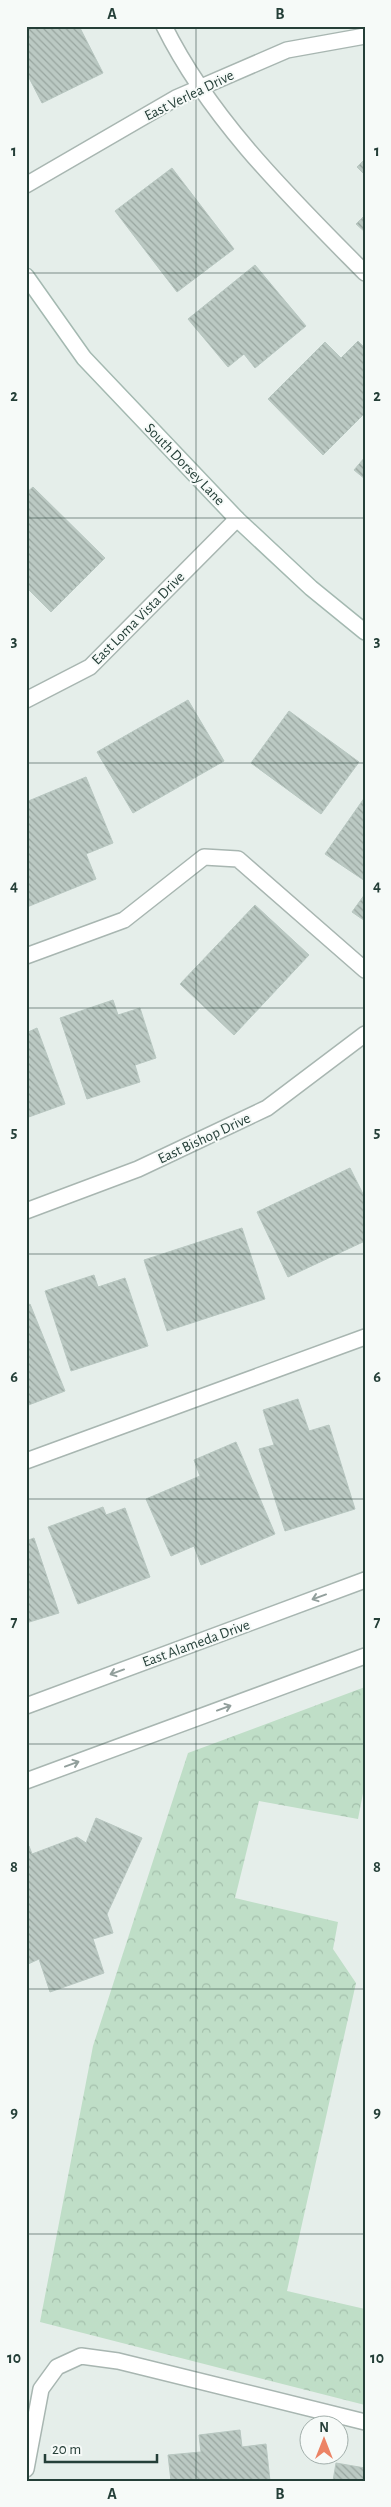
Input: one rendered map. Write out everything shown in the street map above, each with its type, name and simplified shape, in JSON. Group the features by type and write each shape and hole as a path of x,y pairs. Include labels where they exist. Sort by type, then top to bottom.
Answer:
{"street":[{"path":"164,26 181,60 267,173 365,273"},
{"name":"East Verlea Drive","path":"26,185 176,98 201,87 287,50 365,36"},
{"name":"South Dorsey Lane","path":"26,276 84,358 237,519 311,588 365,632"},
{"name":"East Loma Vista Drive","path":"26,700 90,667 237,519"},
{"path":"26,956 124,920 204,857 238,860 365,970"},
{"name":"East Bishop Drive","path":"26,1210 138,1169 267,1108 365,1034"},
{"path":"26,1461 365,1337"},
{"name":"East Alameda Drive","path":"26,1706 365,1580"},
{"path":"26,1781 365,1656"},
{"path":"26,2469 41,2389 57,2367 81,2356 118,2361 365,2422"}],"green space":[{"path":"365,1687 365,1783 358,1819 259,1801 235,1898 338,1922 333,1949 356,1983 287,2291 365,2309 365,2405 40,2322 93,2046 188,1753"}],"building":[{"path":"26,26 79,26 103,73 42,103 26,72"},
{"path":"365,159 365,175 357,167"},
{"path":"172,168 234,249 177,292 115,211"},
{"path":"365,215 365,232 356,224"},
{"path":"255,265 306,326 255,368 244,354 228,367 188,319"},
{"path":"358,341 365,348 365,413 323,455 268,399 325,342 341,358"},
{"path":"365,457 365,479 354,470"},
{"path":"33,487 105,558 51,612 26,587 26,493"},
{"path":"188,700 224,761 133,813 97,752"},
{"path":"289,711 359,762 321,814 251,763"},
{"path":"86,777 113,843 86,854 96,879 27,907 26,802"},
{"path":"365,797 365,881 325,854"},
{"path":"365,894 365,921 352,912"},
{"path":"255,905 309,955 234,1035 180,984"},
{"path":"113,1000 118,1015 140,1008 156,1058 135,1065 140,1082 87,1099 60,1018"},
{"path":"37,1028 65,1104 26,1118 26,1033"},
{"path":"350,1168 365,1198 365,1241 288,1277 257,1212"},
{"path":"242,1228 265,1299 167,1331 144,1260"},
{"path":"94,1275 98,1287 125,1278 148,1346 71,1371 45,1291"},
{"path":"30,1304 65,1391 26,1406 26,1306"},
{"path":"298,1399 309,1431 329,1425 355,1509 285,1531 259,1449 274,1445 263,1410"},
{"path":"236,1442 275,1534 201,1565 194,1546 171,1556 146,1499 200,1476 194,1460"},
{"path":"103,1507 106,1515 125,1508 150,1577 78,1604 48,1527"},
{"path":"34,1538 59,1613 26,1623 26,1541"},
{"path":"96,1818 142,1838 107,1914 113,1933 93,1939 104,1973 50,1992 39,1959 26,1965 26,1847 29,1846 32,1854 77,1837 86,1843"},
{"path":"240,2430 242,2447 266,2444 270,2481 171,2481 168,2455 201,2452 199,2435"},
{"path":"336,2464 365,2468 365,2481 333,2481"}]}
